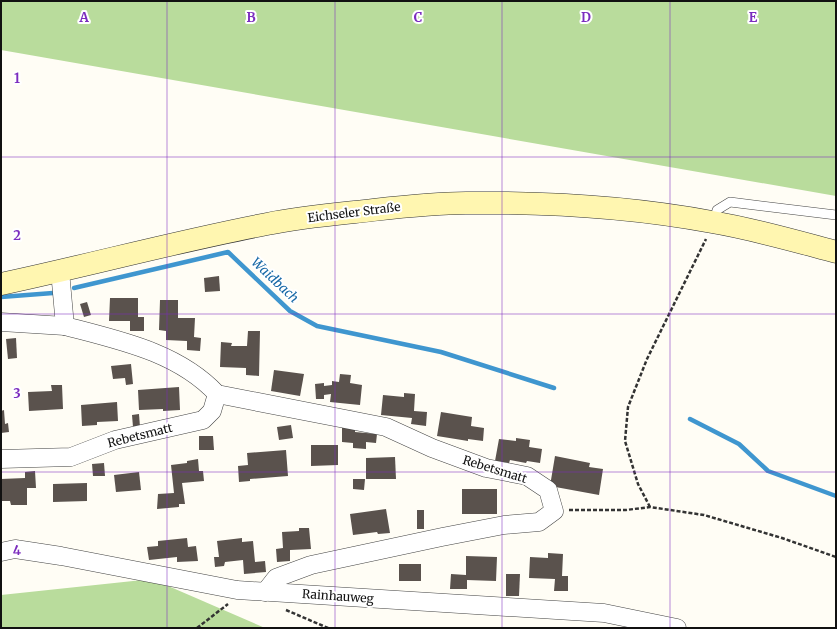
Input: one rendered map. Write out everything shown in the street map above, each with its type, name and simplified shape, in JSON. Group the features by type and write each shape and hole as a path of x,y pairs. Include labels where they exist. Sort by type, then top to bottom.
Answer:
{"main road":[{"name":"Eichseler Straße","path":"1,284 59,265 136,252 268,224 402,206 465,203 538,204 646,212 714,222 836,252"}],"street":[{"path":"59,265 65,326"},
{"path":"1,322 65,326 135,345 176,364 205,381 217,394"},
{"name":"Rebetsmatt","path":"1,459 71,457 115,440 203,420 212,411 217,394 386,427 432,448 486,468 526,476 548,490 554,510"},
{"path":"265,592 276,578 311,565 504,525 539,522 554,510"},
{"name":"Rainhauweg","path":"1,552 15,549 61,556 237,590 604,613 678,628"}],"lane":[{"path":"714,222 717,210 730,202 836,215"}],"path":[{"path":"650,507 638,484 625,442 628,407 647,359 714,222"},
{"path":"554,510 626,510 650,507 704,515 782,538 836,557"},
{"path":"196,628 226,606 237,590"}],"green space":[{"path":"1,1 836,1 836,196 1,50"},
{"path":"152,579 265,628 1,628 1,595"}],"building":[{"path":"219,276 220,291 205,292 204,278"},
{"path":"110,298 138,298 138,317 144,317 144,331 130,331 130,321 109,321"},
{"path":"160,300 178,300 178,318 195,318 194,337 201,338 200,351 187,350 187,341 166,340 166,331 159,330"},
{"path":"87,302 91,315 84,317 80,304"},
{"path":"248,331 260,331 259,376 246,375 246,368 220,367 221,342 232,343 231,346 247,346"},
{"path":"16,338 17,358 8,359 6,339"},
{"path":"131,364 133,384 126,385 125,378 113,379 111,366"},
{"path":"274,370 304,374 300,396 271,391"},
{"path":"340,374 351,375 350,383 362,385 360,405 330,402 331,394 324,395 324,399 316,399 315,384 324,383 324,386 332,385 332,381 339,382"},
{"path":"51,385 62,385 63,409 29,411 28,392 52,391"},
{"path":"179,387 180,410 139,410 138,390"},
{"path":"404,393 415,394 414,411 427,412 426,426 411,424 412,418 381,415 383,395 404,397"},
{"path":"117,402 118,421 97,422 97,425 82,426 81,405"},
{"path":"4,410 5,424 8,423 9,432 1,433 1,411"},
{"path":"441,412 472,417 471,426 484,428 483,441 468,439 468,441 437,436"},
{"path":"139,414 140,427 133,427 132,415"},
{"path":"291,425 293,438 279,440 277,427"},
{"path":"342,427 355,428 355,432 377,434 376,443 366,442 366,449 353,448 353,443 342,442"},
{"path":"199,436 213,436 214,450 199,450"},
{"path":"516,438 530,440 529,447 542,449 540,463 527,461 526,463 510,460 509,463 495,461 499,439 516,441"},
{"path":"311,445 338,445 338,465 311,466"},
{"path":"286,450 288,476 250,479 250,481 239,482 238,466 248,465 247,453"},
{"path":"555,456 590,463 589,467 603,469 599,495 550,486"},
{"path":"395,457 396,479 366,479 366,458"},
{"path":"198,459 199,471 203,471 204,481 182,483 185,504 179,504 179,507 157,509 158,494 174,493 171,465 187,463 187,461"},
{"path":"104,463 105,476 93,476 92,464"},
{"path":"35,471 36,488 27,488 27,505 11,505 10,501 2,501 1,479 25,478 25,472"},
{"path":"139,472 141,490 116,492 114,475"},
{"path":"353,479 365,479 364,490 353,489"},
{"path":"87,483 87,501 53,502 53,484"},
{"path":"462,489 497,489 497,514 462,514"},
{"path":"386,509 390,533 378,534 377,532 353,535 350,514"},
{"path":"417,510 424,510 424,529 417,529"},
{"path":"299,528 309,528 311,549 290,550 290,561 277,562 276,549 283,548 282,532 299,531"},
{"path":"187,538 188,547 196,546 198,561 177,562 177,557 149,560 147,547 158,546 158,541"},
{"path":"242,538 242,542 253,541 255,562 265,561 266,572 244,574 243,560 225,562 224,566 215,567 214,557 219,557 217,541"},
{"path":"548,553 563,554 562,576 568,576 568,591 554,591 555,579 529,578 530,557 548,558"},
{"path":"466,556 497,557 496,581 467,580 467,589 450,589 451,574 466,575"},
{"path":"399,564 421,564 421,581 399,581"},
{"path":"506,574 520,574 519,596 506,596"}],"waterway":[{"name":"Waidbach","path":"74,288 228,252 290,311 317,326 441,352 554,388"},
{"name":"Waidbach","path":"1,297 53,293"},
{"name":"Waidbach","path":"690,419 739,444 768,471 836,496"}]}
